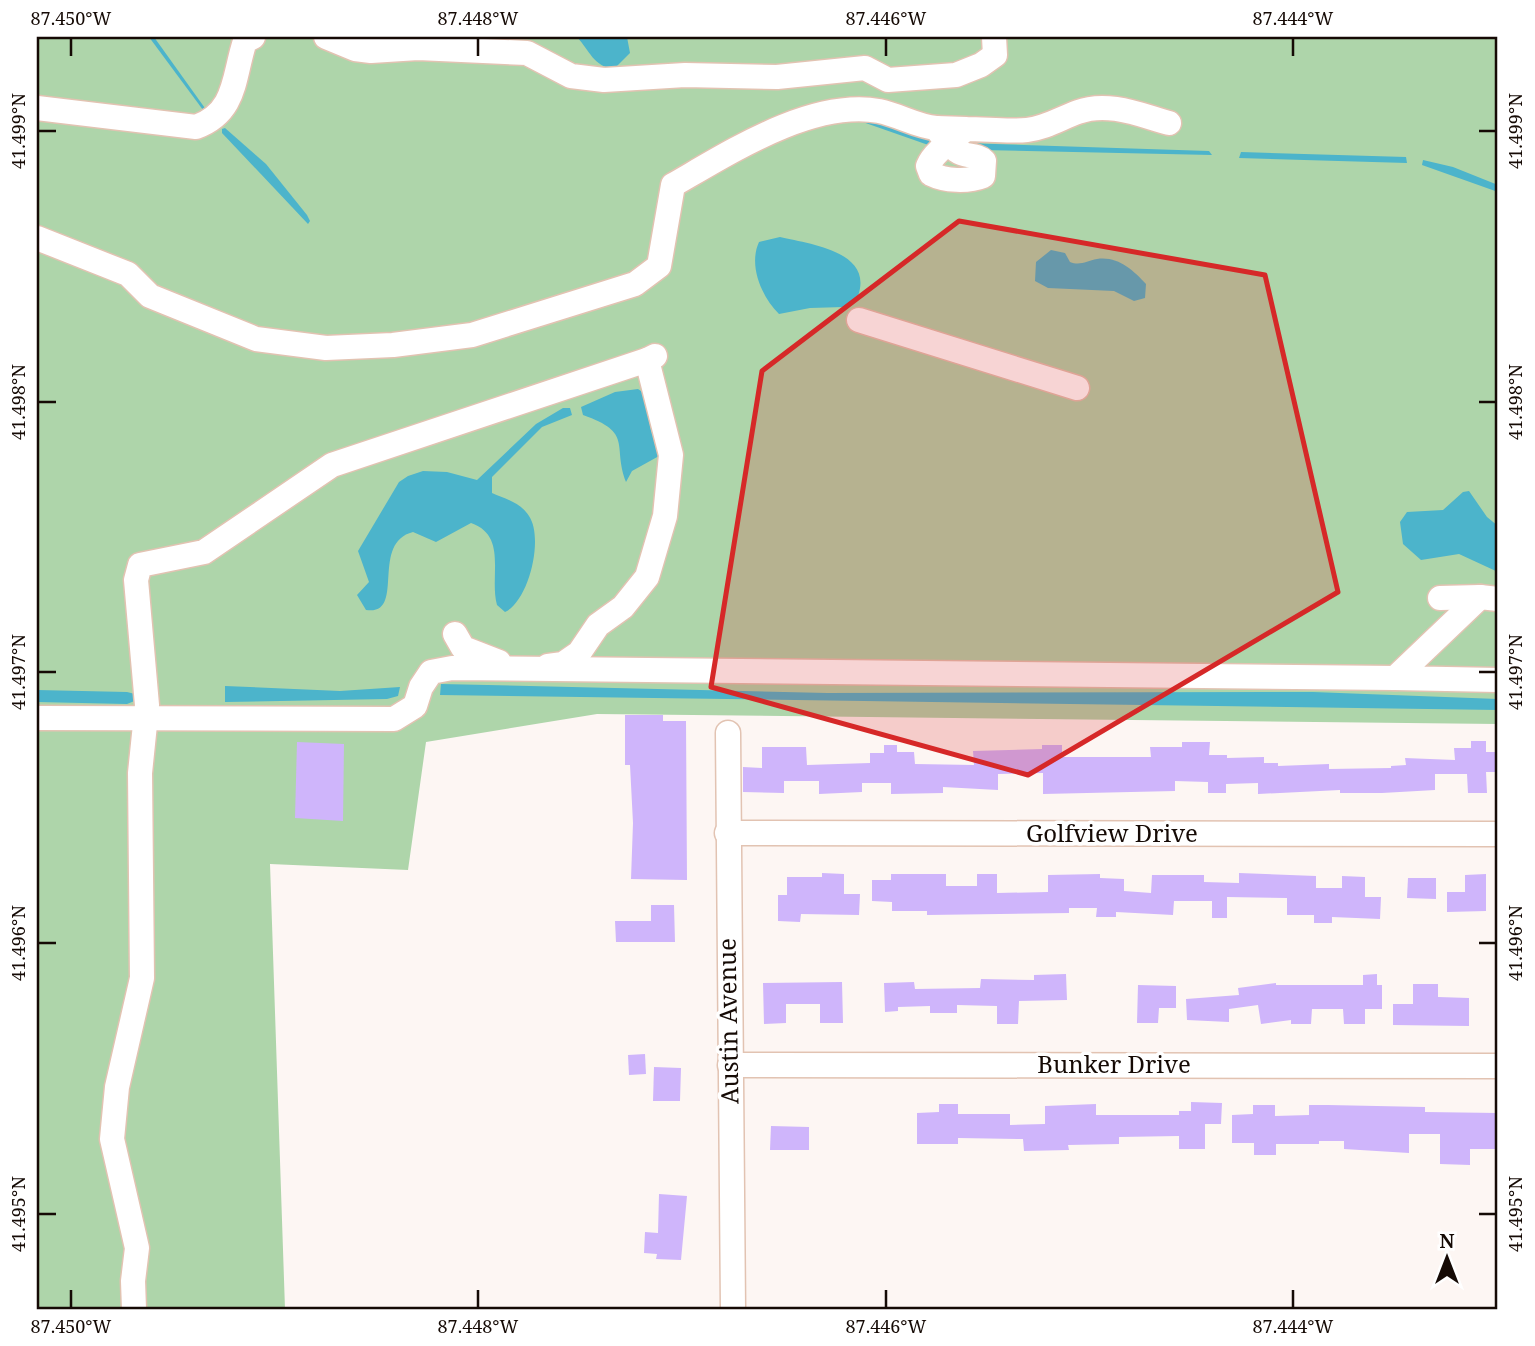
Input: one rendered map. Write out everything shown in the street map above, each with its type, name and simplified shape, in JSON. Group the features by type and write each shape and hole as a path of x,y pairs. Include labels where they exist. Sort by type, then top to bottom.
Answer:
{"street":[{"path":"37,108 196,127 214,118 226,106 245,41 254,37"},
{"path":"326,37 355,49 371,51 418,48 527,53 571,76 604,79 685,75 777,77 865,68 888,80 956,75 981,65 995,55 995,37"},
{"path":"37,238 128,274 150,296 256,339 326,348 393,345 472,335 635,284 659,265 673,185 766,134 824,114 858,110 879,111 951,133 1027,130 1048,125 1081,111 1099,108 1119,108 1169,123"},
{"path":"859,320 1077,388"},
{"path":"135,1309 133,1281 137,1248 111,1139 117,1087 142,978 140,773 146,718 136,580 140,565 204,552 332,465 651,358 671,455 665,516 647,577 623,607 598,625 579,653 563,664 519,671 463,648 456,634"},
{"path":"1440,598 1489,598"},
{"path":"1395,678 1489,598"},
{"path":"37,718 394,719 415,706 421,687 431,672 452,668 519,671 1498,680"},
{"name":"Austin Avenue","path":"728,733 733,1309"},
{"name":"Golfview Drive","path":"727,834 1498,834"},
{"name":"Bunker Drive","path":"730,1065 1498,1066"}],"highlighted area":[{"path":"959,221 1265,275 1338,592 1028,775 711,687 762,371"}],"green space":[{"path":"37,37 1498,37 1498,724 597,714 426,742 408,870 270,864 285,1309 37,1309"}],"water":[{"path":"149,37 154,37 207,111 206,114"},
{"path":"577,37 627,37 630,53 614,69 607,67 596,61"},
{"path":"858,116 936,141 934,147 857,120"},
{"path":"225,128 266,164 307,215 310,221 308,224 222,133"},
{"path":"964,143 1209,151 1212,155 981,150"},
{"path":"1241,152 1406,157 1407,163 1239,158"},
{"path":"1423,160 1453,167 1498,185 1498,192 1422,165"},
{"path":"780,237 822,247 848,259 857,269 860,281 858,296 844,307 810,308 779,314 762,290 755,261 759,242"},
{"path":"1051,250 1065,253 1070,262 1074,263 1097,259 1118,262 1146,284 1145,298 1134,301 1114,291 1048,288 1035,281 1036,262"},
{"path":"638,389 649,402 651,430 659,456 632,471 626,482 615,434 599,422 583,415 581,407 615,392"},
{"path":"563,408 570,408 572,415 542,427 492,477 492,493 522,508 533,526 535,539 532,568 514,606 505,612 497,605 495,558 490,537 471,523 436,542 413,532 400,539 393,550 384,602 378,609 366,610 357,595 369,582 358,551 399,482 423,471 447,472 477,480 536,424"},
{"path":"1469,491 1487,517 1498,526 1498,572 1459,554 1421,560 1403,544 1400,522 1407,512 1443,510 1463,492"},
{"path":"441,684 827,693 1313,692 1498,699 1498,710 440,695"},
{"path":"225,686 340,691 400,687 398,696 387,699 225,702"},
{"path":"37,690 127,692 135,694 137,700 127,704 37,702"}],"building":[{"path":"625,715 663,715 663,721 686,721 687,880 631,879 633,823 630,765 625,765"},
{"path":"1471,741 1486,741 1486,752 1498,752 1498,772 1486,772 1487,793 1468,793 1467,774 1435,774 1435,790 1382,793 1340,793 1340,790 1258,794 1258,783 1226,784 1226,793 1208,793 1208,782 1175,781 1175,791 1043,794 1043,773 998,774 998,790 943,787 943,793 891,794 891,783 862,783 862,792 819,794 819,781 784,781 784,793 743,792 743,767 762,768 762,747 806,747 807,765 870,763 870,753 884,753 884,745 897,745 897,752 914,752 915,764 974,765 973,751 1042,749 1042,745 1062,745 1062,757 1151,757 1150,747 1182,747 1182,742 1210,742 1209,755 1227,755 1227,758 1264,757 1264,763 1278,763 1278,766 1329,764 1329,769 1391,768 1406,765 1405,758 1455,760 1454,748 1471,748"},
{"path":"297,742 344,744 343,821 295,818"},
{"path":"822,873 844,874 844,894 860,894 859,915 801,914 800,922 778,921 778,895 787,895 787,877 822,877"},
{"path":"1239,873 1316,876 1316,888 1342,888 1342,876 1365,877 1365,897 1381,897 1380,919 1332,917 1332,923 1314,923 1314,915 1287,915 1287,898 1227,897 1227,918 1212,918 1212,901 1174,901 1173,915 1116,912 1116,917 1096,917 1097,908 1069,908 1069,913 927,915 927,911 892,911 892,902 872,901 872,880 891,880 891,874 946,874 946,886 977,886 977,874 997,874 997,893 1048,892 1048,875 1100,874 1100,878 1124,879 1124,891 1151,893 1152,875 1204,875 1204,882 1239,883"},
{"path":"1486,874 1486,911 1447,912 1447,892 1465,892 1465,875"},
{"path":"1408,878 1436,878 1436,899 1407,898"},
{"path":"651,905 674,905 675,942 616,942 615,921 651,921"},
{"path":"1066,974 1067,1000 1019,1001 1018,1024 997,1024 997,1006 957,1005 957,1013 930,1013 930,1006 898,1007 898,1011 885,1012 884,983 914,982 915,989 980,988 981,979 1034,980 1034,975"},
{"path":"1377,974 1377,985 1382,985 1382,1009 1365,1009 1365,1024 1344,1024 1343,1009 1312,1009 1311,1024 1291,1024 1291,1020 1261,1024 1258,1005 1229,1009 1229,1022 1187,1020 1186,999 1239,995 1238,988 1276,983 1363,985 1363,975"},
{"path":"842,982 843,1023 820,1023 820,1004 786,1004 786,1023 764,1024 763,983"},
{"path":"1413,984 1438,984 1438,997 1469,998 1469,1026 1393,1025 1393,1004 1413,1004"},
{"path":"1138,985 1176,986 1176,1008 1159,1008 1158,1023 1137,1023"},
{"path":"645,1054 646,1074 629,1075 628,1055"},
{"path":"654,1067 681,1068 680,1101 653,1101"},
{"path":"1191,1102 1222,1103 1221,1124 1205,1124 1205,1149 1179,1149 1179,1136 1119,1137 1119,1144 1068,1145 1069,1150 1024,1151 1023,1139 958,1138 958,1144 917,1144 917,1113 939,1112 939,1104 958,1104 958,1114 1010,1114 1010,1125 1045,1124 1045,1106 1096,1104 1096,1115 1179,1115 1179,1111 1191,1111"},
{"path":"1253,1105 1275,1105 1275,1116 1309,1115 1309,1105 1425,1107 1425,1112 1498,1113 1498,1149 1470,1149 1470,1165 1440,1164 1440,1134 1409,1134 1409,1153 1344,1149 1344,1141 1319,1141 1319,1144 1276,1144 1276,1155 1254,1155 1254,1143 1232,1143 1232,1115 1253,1114"},
{"path":"771,1126 809,1127 809,1150 770,1150"},
{"path":"659,1194 687,1196 681,1260 656,1259 657,1254 644,1253 645,1232 658,1233"}]}
